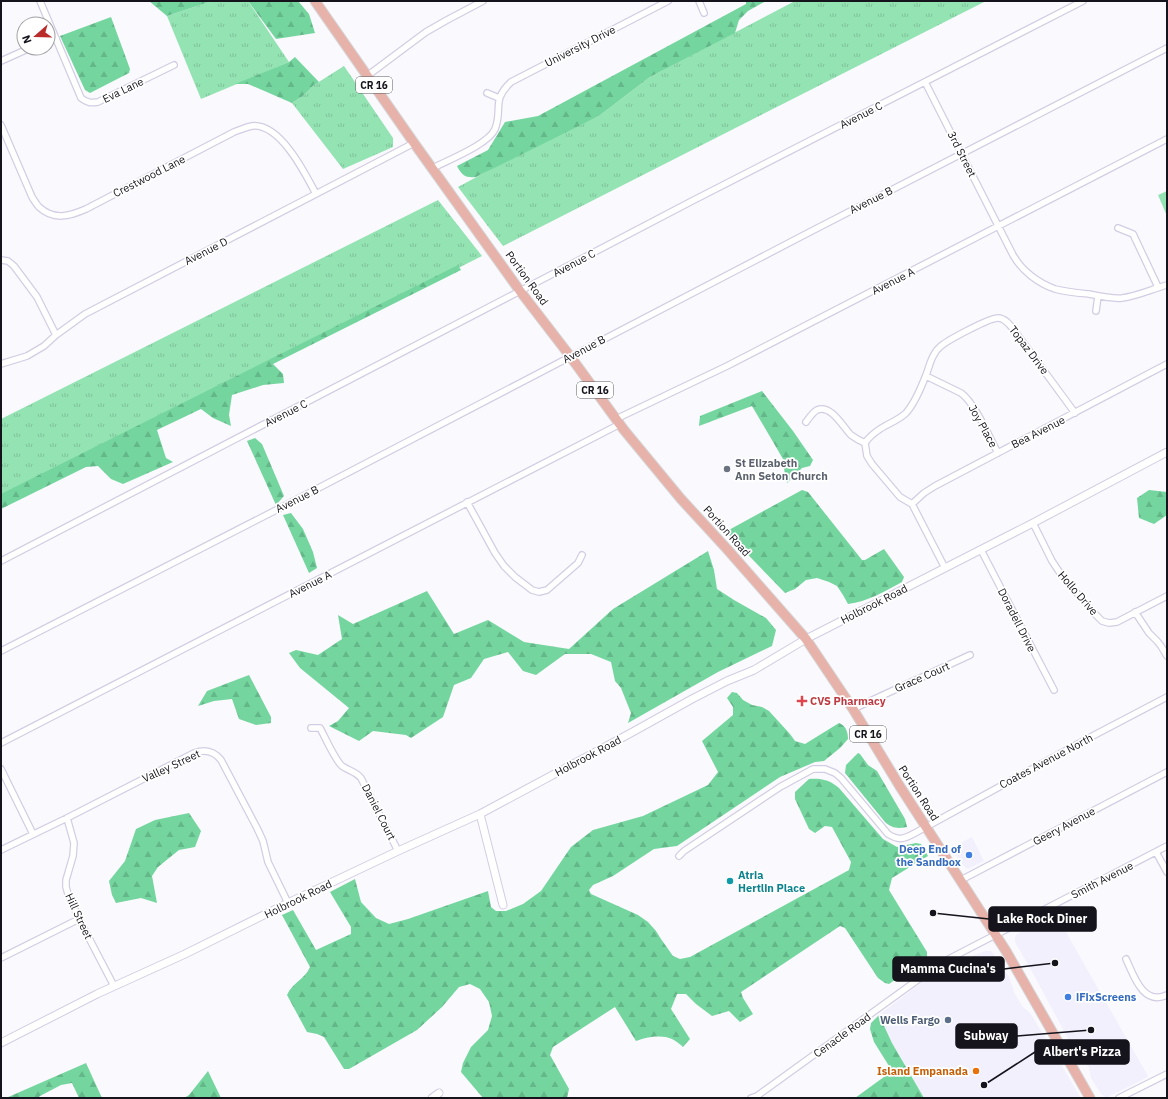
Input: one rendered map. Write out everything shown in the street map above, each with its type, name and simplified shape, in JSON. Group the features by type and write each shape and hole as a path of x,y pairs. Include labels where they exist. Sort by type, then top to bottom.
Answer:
{"main road":[{"name":"Portion Road","path":"315,1 520,292 570,356 618,422 681,499 806,639 853,709 899,785 1017,970 1090,1098"}],"street":[{"name":"Eva Lane","path":"40,1 46,16"},
{"path":"367,76 426,32 483,1"},
{"name":"University Drive","path":"499,98 504,89 516,78 668,1"},
{"path":"699,1 704,13"},
{"name":"Avenue C","path":"1,561 520,292 692,201 1083,1"},
{"name":"Eva Lane","path":"56,38 81,98 85,102 98,102 174,65"},
{"name":"Avenue B","path":"1,651 1167,48"},
{"path":"1,61 16,54"},
{"name":"3rd Street","path":"926,82 1017,262 1024,270 1038,281 1059,290 1098,296 1121,298 1138,295 1167,285"},
{"path":"433,168 489,138 496,123 499,98 487,93"},
{"name":"Crestwood Lane","path":"1,125 32,197 38,207 50,214 62,216 86,209 234,132 252,126 259,126 268,129 281,140 305,173 316,194"},
{"name":"Avenue A","path":"1,743 468,502 618,422 1167,139"},
{"name":"Avenue D","path":"1,364 27,356 44,346 84,314 414,143"},
{"path":"1118,228 1133,234 1158,287"},
{"path":"1,260 8,261 14,266 37,297 56,335"},
{"path":"1096,311 1098,296"},
{"name":"Topaz Drive","path":"865,443 874,433 905,414 926,376 932,358 940,346 991,319 997,318 1002,318 1014,330 1075,413"},
{"name":"Bea Avenue","path":"912,504 924,493 935,486 1167,364"},
{"name":"Joy Place","path":"926,376 966,396 975,408 998,453"},
{"path":"806,422 817,410 828,410 833,413 851,435 865,443 867,456 872,464 900,497 912,504 945,568"},
{"name":"Holbrook Road","path":"1,1043 114,986 185,954 398,850 480,814 692,699 759,667 806,639 981,550 1167,452"},
{"path":"468,502 492,548 504,566 532,590 539,592 547,590 578,562 582,555"},
{"name":"Hollo Drive","path":"1033,523 1057,570 1102,621 1112,623 1117,622 1167,596"},
{"name":"Doradell Drive","path":"981,550 1054,690"},
{"path":"1135,612 1149,634 1158,641 1167,656"},
{"name":"Grace Court","path":"853,709 970,655"},
{"name":"Coates Avenue North","path":"926,827 1167,697"},
{"name":"Daniel Court","path":"311,728 320,728 340,764 348,770 356,773 361,778 398,850"},
{"name":"Valley Street","path":"1,850 194,753 210,751 221,760 257,828 263,841 268,862 288,903"},
{"path":"1,769 33,834"},
{"path":"679,856 684,851 780,787 813,769 825,769 835,773 841,778 888,834 895,838 902,839 926,827"},
{"name":"Geery Avenue","path":"960,880 1167,772"},
{"path":"480,814 503,905"},
{"name":"Hill Street","path":"67,818 74,842 73,856 66,880 66,887 79,919 114,986"},
{"name":"Smith Avenue","path":"994,935 1167,846"},
{"path":"1156,852 1167,872"},
{"path":"1,958 79,919"},
{"name":"Cenacle Road","path":"751,1098 757,1096 790,1073 941,963 994,935"},
{"path":"1126,959 1139,986 1145,993 1149,996 1155,997 1163,997 1167,995"},
{"path":"1119,1098 1167,1074"},
{"path":"432,1098 439,1093"}],"shaded area":[{"path":"972,837 984,861 968,869 950,848"},
{"path":"1056,913 1148,1076 1108,1097 1101,1094 1091,1078 1089,1068 1077,1048 1071,1044 1015,942 1015,937 1017,934"},
{"path":"985,951 991,951 996,957 1009,977 1015,994 1022,1006 1031,1014 1081,1098 924,1098 892,1043 879,1015 944,967"}],"green space":[{"path":"149,1 212,1 167,16"},
{"path":"212,1 248,1 289,62 201,99 167,16"},
{"path":"248,1 298,1 309,14 315,33 276,39"},
{"path":"746,1 766,1 748,11 739,20 735,33 650,77 599,116 476,177 465,176 457,166 488,150 505,122 538,116 746,4"},
{"path":"795,1 986,1 503,246 458,187 525,151 599,116 650,77"},
{"path":"111,17 130,69 129,73 90,93 85,90 60,36"},
{"path":"295,57 319,82 303,96 292,103 248,84 235,84 289,62"},
{"path":"344,66 393,138 393,147 343,169 292,103 303,96 314,85"},
{"path":"1167,191 1167,216 1158,195"},
{"path":"438,200 482,256 1,498 1,419"},
{"path":"458,265 461,270 273,364 283,374 284,383 263,385 232,395 229,415 231,426 213,418 201,409 157,430 166,458 173,462 123,484 111,479 98,466 86,467 1,509 1,494"},
{"path":"762,391 813,460 810,466 802,468 787,483 783,459 752,406 699,426 700,416"},
{"path":"255,438 262,444 284,496 276,505 247,441"},
{"path":"802,490 808,492 862,560 865,560 884,549 904,577 902,582 869,599 848,604 837,586 817,578 806,580 795,589 785,593 727,533 727,531"},
{"path":"1149,490 1167,492 1167,515 1154,524 1139,518 1137,498"},
{"path":"291,513 303,529 313,552 317,568 309,573 283,515"},
{"path":"708,551 714,570 717,589 766,618 776,630 772,646 718,672 628,723 631,713 621,688 615,681 611,662 591,654 565,654 536,675 523,671 508,652 484,659 471,678 454,685 443,717 411,738 406,735 373,731 359,741 329,726 338,721 349,708 300,668 289,653 296,650 318,655 342,639 338,615 353,624 427,591 454,634 488,620 524,642 569,649 613,609"},
{"path":"249,675 271,717 271,723 256,725 239,719 232,699 214,701 198,706 207,691"},
{"path":"732,692 737,693 743,700 752,705 762,707 769,711 795,741 805,744 839,723 846,730 848,739 840,748 824,761 815,762 780,777 677,846 654,849 613,876 593,885 589,890 591,894 638,915 648,922 673,956 680,959 690,957 849,870 851,862 832,827 825,826 815,833 809,829 795,799 795,792 809,779 821,779 829,781 839,788 883,839 897,847 916,843 921,844 928,856 892,878 889,890 927,952 927,958 889,984 885,983 878,978 845,928 840,926 741,992 753,1014 740,1022 729,1011 712,1016 686,994 677,994 671,1009 690,1039 683,1047 668,1037 649,1037 636,1041 615,1007 553,1047 550,1055 569,1089 567,1098 483,1098 461,1072 463,1063 471,1047 488,1030 492,1016 489,1002 480,989 470,984 459,987 442,1007 417,1030 349,1069 344,1069 324,1037 307,1032 287,995 292,987 305,975 310,967 282,915 293,910 316,950 351,934 351,927 330,892 355,879 361,902 376,918 389,924 408,919 488,891 491,907 496,911 506,911 523,904 541,891 571,847 593,830 643,816 708,785 718,772 702,741 733,715 733,707 727,698"},
{"path":"858,753 868,765 877,771 905,819 907,827 895,828 885,822 845,773 846,765"},
{"path":"189,813 201,831 195,847 179,850 158,867 152,876 157,903 141,898 116,903 112,895 109,881 125,861 136,829 155,820"},
{"path":"879,1015 892,1043 924,1098 855,1098 888,1074 889,1066 874,1042 870,1029 871,1023"},
{"path":"86,1063 102,1098 79,1098 72,1083 61,1085 38,1098 6,1098"},
{"path":"208,1071 221,1098 184,1098 189,1095"}],"place":[{"name":"St Elizabeth Ann Seton Church","path":"727,469"},
{"name":"CVS Pharmacy","path":"802,701"},
{"name":"Deep End of the Sandbox","path":"969,855"},
{"name":"Atria Hertlin Place","path":"730,881"},
{"name":"Lake Rock Diner","path":"933,913"},
{"name":"Mamma Cucina's","path":"1055,963"},
{"name":"iFixScreens","path":"1068,997"},
{"name":"Wells Fargo","path":"948,1020"},
{"name":"Subway","path":"1091,1030"},
{"name":"Island Empanada","path":"976,1071"},
{"name":"Albert's Pizza","path":"984,1085"}]}
